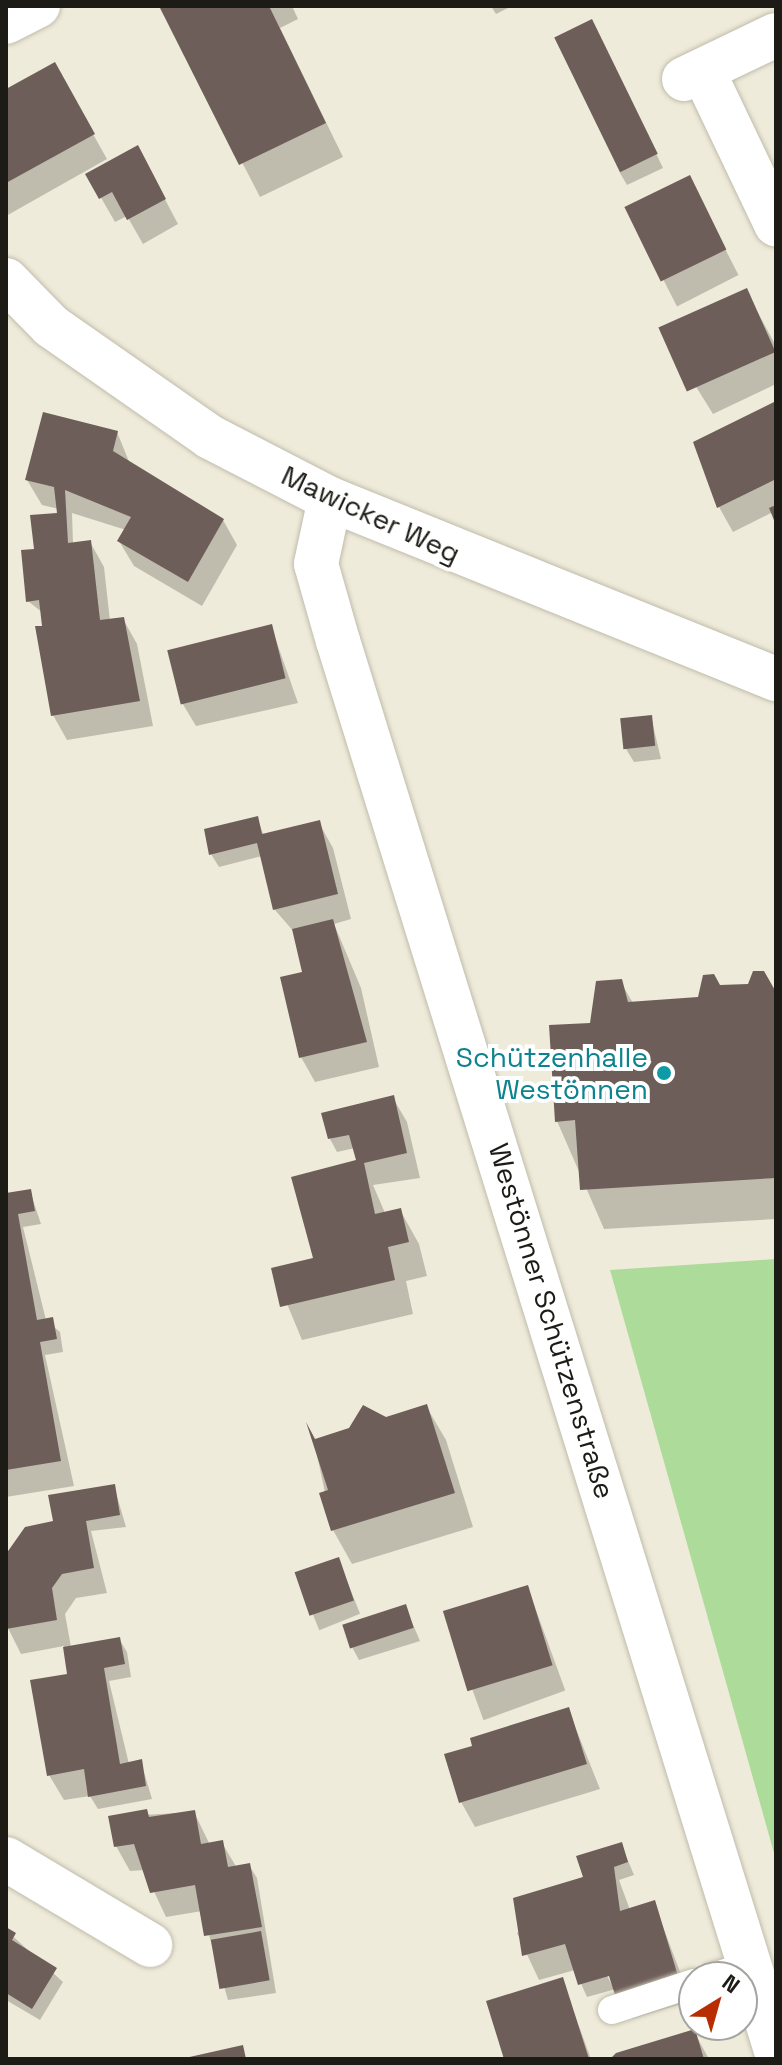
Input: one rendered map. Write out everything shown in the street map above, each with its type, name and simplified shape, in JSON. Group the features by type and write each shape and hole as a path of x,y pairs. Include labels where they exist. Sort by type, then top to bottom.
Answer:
{"street":[{"path":"6,22 38,6"},
{"path":"776,35 693,75 776,224"},
{"name":"Mawicker Weg","path":"6,280 51,326 210,437 330,499 776,679"},
{"name":"Westönner Schützenstraße","path":"330,499 316,564 728,1961"},
{"path":"6,1859 150,1945"},
{"name":"Westönner Schützenstraße","path":"758,2019 776,2051"}],"lane":[{"path":"612,2010 678,1988"}],"green space":[{"path":"776,1259 776,1860 610,1270"}],"building":[{"path":"159,6 269,6 326,123 239,165"},
{"path":"592,19 658,154 620,172 554,37"},
{"path":"55,62 95,134 6,183 6,89"},
{"path":"138,145 166,199 127,220 112,192 99,199 85,174"},
{"path":"690,175 726,250 661,282 624,207"},
{"path":"747,288 775,352 687,391 658,327"},
{"path":"776,401 776,479 717,508 693,442"},
{"path":"43,412 118,431 113,451 224,519 188,582 117,541 131,517 65,490 68,543 91,540 100,620 124,617 140,701 51,716 35,626 42,626 39,600 26,602 21,550 34,549 30,515 57,513 54,487 25,480"},
{"path":"776,505 776,525 769,508"},
{"path":"272,624 286,678 181,704 167,650"},
{"path":"652,715 655,746 623,749 620,718"},
{"path":"258,816 262,834 320,820 338,894 273,910 257,843 209,855 204,829"},
{"path":"333,919 367,1042 299,1058 280,977 302,972 292,929"},
{"name":"Schützenhalle Westönnen","path":"753,971 764,971 776,992 776,1178 580,1190 575,1120 555,1122 549,1025 590,1023 596,981 622,979 628,1002 698,997 703,975 714,974 720,985 748,984"},
{"path":"394,1095 407,1153 364,1163 375,1214 401,1208 409,1242 388,1247 395,1280 280,1307 271,1268 313,1258 291,1177 356,1160 349,1135 328,1139 321,1113"},
{"path":"31,1189 35,1211 18,1214 37,1320 53,1317 57,1339 40,1342 61,1461 6,1470 6,1193"},
{"path":"427,1404 455,1493 331,1531 319,1493 328,1490 306,1422 315,1439 349,1428 363,1405 386,1417"},
{"path":"115,1484 120,1515 86,1521 94,1568 62,1574 52,1588 57,1620 6,1629 6,1554 25,1527 53,1521 48,1495"},
{"path":"339,1557 354,1600 310,1616 295,1572"},
{"path":"528,1585 553,1665 467,1691 443,1611"},
{"path":"406,1604 414,1628 350,1648 342,1625"},
{"path":"120,1637 125,1664 104,1668 120,1764 142,1759 146,1786 88,1797 84,1769 47,1776 30,1680 67,1674 63,1647"},
{"path":"569,1707 587,1764 459,1803 444,1754 472,1746 470,1738"},
{"path":"147,1809 149,1817 195,1810 201,1844 223,1840 228,1867 250,1863 262,1927 204,1936 195,1885 150,1893 134,1844 114,1847 108,1816"},
{"path":"622,1842 628,1862 614,1867 620,1911 655,1900 678,1976 615,1995 609,1976 578,1985 565,1944 522,1956 513,1898 583,1877 576,1856"},
{"path":"6,1927 16,1933 12,1940 57,1968 32,2009 6,1993"},
{"path":"261,1931 270,1980 219,1989 211,1940"},
{"path":"563,1977 589,2059 504,2059 486,2001"},
{"path":"678,2034 678,2041 699,2041 704,2059 610,2059 616,2053"},
{"path":"243,2045 246,2059 185,2059 185,2058"}],"place":[{"name":"Schützenhalle Westönnen","path":"664,1073"}]}
